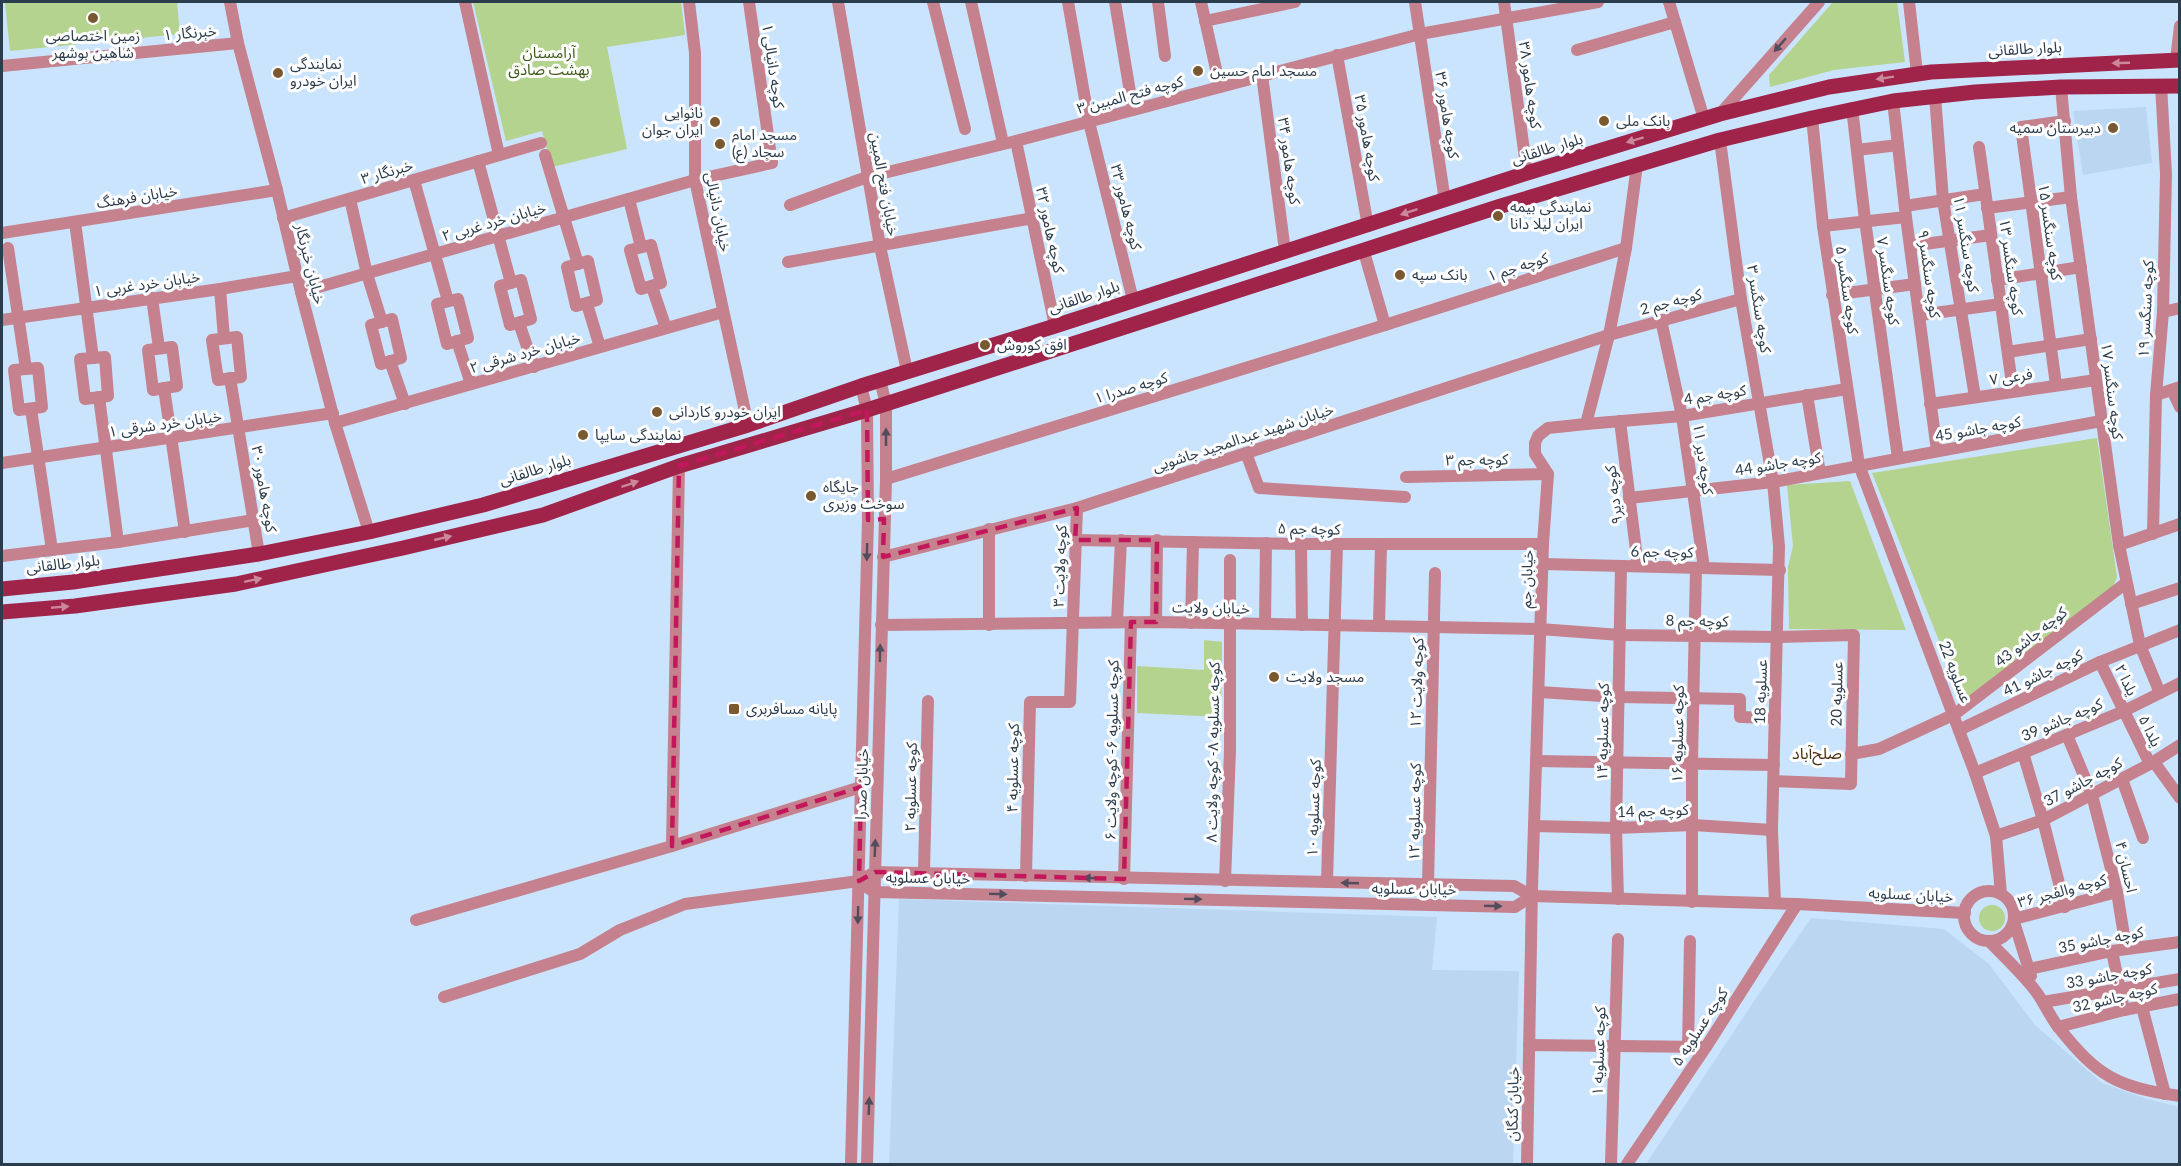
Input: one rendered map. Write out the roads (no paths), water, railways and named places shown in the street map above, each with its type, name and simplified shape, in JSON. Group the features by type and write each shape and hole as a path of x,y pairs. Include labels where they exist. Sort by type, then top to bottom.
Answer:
{"main road":[{"name":"بلوار طالقانی","path":"2,589 73,582 259,554 369,532 483,505 748,425 907,371 1720,114 1829,87 1924,72 2178,60"},
{"path":"1924,72 1935,96"},
{"path":"2,612 75,606 236,584 543,514 679,466 886,404 1364,252 1501,206 1720,140 1852,108 1935,96 2061,87 2180,86"},
{"path":"1133,300 1138,323"}],"street":[{"name":"خیابان خبرنگار","path":"230,2 238,43 334,418 369,532"},
{"path":"465,2 499,155"},
{"name":"خیابان دانیالی","path":"689,2 695,53 695,180 748,425"},
{"name":"کوچه دانیالی ۱","path":"695,180 772,163 749,2"},
{"name":"خیابان فتح المبین","path":"838,2 867,177 907,371"},
{"path":"933,2 965,129"},
{"name":"کوچه هامور ۳۲","path":"971,2 1009,142 1033,218 1055,326"},
{"name":"کوچه هامور ۳۳","path":"1068,2 1089,122 1133,300"},
{"path":"1115,2 1133,110"},
{"path":"1158,2 1166,56"},
{"path":"1201,2 1220,87"},
{"path":"1205,21 1246,7 1295,2"},
{"name":"کوچه هامور ۳۶","path":"1414,2 1445,201"},
{"name":"کوچه هامور ۳۸","path":"1504,2 1527,174"},
{"name":"کوچه فتح المبین ۳","path":"790,205 867,177 1089,122 1419,34 1589,2"},
{"path":"1668,2 1704,119"},
{"path":"1720,114 1819,2"},
{"path":"1909,2 1924,72"},
{"path":"1578,50 1675,22"},
{"path":"2178,60 2180,26"},
{"name":"خبرنگار ۱","path":"2,66 238,43"},
{"name":"کوچه هامور ۳۵","path":"1337,55 1368,226"},
{"name":"کوچه هامور ۳۴","path":"1262,75 1285,251"},
{"name":"کوچه سنگسر ۱۹","path":"2153,534 2156,395 2163,312 2166,174 2161,85"},
{"name":"کوچه سنگسر ۱۷","path":"2061,87 2071,197 2118,545 2140,645 2160,693"},
{"name":"کوچه سنگسر ۱۱","path":"1935,96 1943,200 1975,397"},
{"name":"کوچه سنگسر ۹","path":"1893,101 1905,211 1937,451"},
{"name":"کوچه سنگسر ۷","path":"1852,108 1898,458"},
{"name":"کوچه سنگسر ۵","path":"1812,118 1832,295 1859,465"},
{"name":"کوچه سنگسر ۱۵","path":"2056,385 2021,127 2065,121"},
{"name":"کوچه سنگسر ۳","path":"1720,140 1741,299 1773,482"},
{"path":"1857,150 1898,145"},
{"name":"کوچه سنگسر ۱۳","path":"1979,147 2013,391"},
{"name":"خبرنگار ۳","path":"283,218 499,155 543,149 564,218"},
{"path":"478,161 511,283"},
{"path":"1548,474 1535,454 1535,443 1538,436 1548,428 1586,424 1609,335 1626,248 1637,165"},
{"path":"414,180 448,302"},
{"name":"خیابان خرد غربی ۲","path":"301,292 695,180"},
{"name":"خیابان فرهنگ","path":"2,233 277,190"},
{"path":"1823,226 1865,220 1943,200 1985,195"},
{"path":"1988,208 2071,197"},
{"path":"350,199 367,274 382,322"},
{"path":"629,199 641,247"},
{"path":"564,218 578,264"},
{"path":"788,262 1033,218"},
{"path":"75,222 93,358"},
{"path":"1910,246 1991,235"},
{"path":"651,244 661,284 652,287 641,289 630,250 651,244"},
{"path":"8,248 26,369"},
{"name":"کوچه جم ۱","path":"1385,325 1626,248"},
{"path":"1364,252 1385,325"},
{"path":"588,261 597,300 576,306 567,267 578,264 588,261"},
{"path":"1997,280 2081,267"},
{"name":"خیابان خرد غربی ۱","path":"2,320 297,276"},
{"path":"521,280 531,319 519,322 510,325 500,286 521,280"},
{"path":"1832,295 1915,284"},
{"path":"652,287 666,328"},
{"path":"220,289 225,338"},
{"path":"152,298 159,348"},
{"path":"458,299 468,338 456,341 447,344 437,304 458,299"},
{"name":"کوچه جم 2","path":"1609,335 1741,299"},
{"path":"587,304 600,347"},
{"path":"1920,315 2001,304"},
{"path":"2163,312 2180,308"},
{"name":"خیابان خرد شرقی ۲","path":"334,418 405,404 723,312"},
{"path":"392,319 401,358 390,361 381,364 371,325 392,319"},
{"name":"کوچه دیر ۱۱","path":"1661,320 1682,416 1700,568"},
{"path":"519,322 534,367"},
{"name":"کوچه صدرا ۱","path":"886,479 1385,325"},
{"name":"خیابان شهید عبدالمجید جاشویی","path":"883,557 1077,508 1609,335"},
{"path":"237,337 241,377 230,378 218,380 212,340 237,337"},
{"path":"2008,352 2091,339"},
{"path":"456,341 471,384"},
{"path":"172,347 177,386 164,388 153,390 148,350 172,347"},
{"path":"105,357 108,396 99,397 85,399 80,359 105,357"},
{"path":"390,361 405,404"},
{"path":"38,368 42,407 31,409 19,410 14,370 38,368"},
{"name":"کوچه هامور ۳۰","path":"230,378 259,554"},
{"name":"خیابان صدرا","path":"868,1164 886,479 886,404 880,380"},
{"name":"فرعی ۷","path":"1930,404 2096,380"},
{"name":"خیابان صدرا","path":"851,1163 868,520 867,410 861,386"},
{"path":"164,388 185,532"},
{"name":"کوچه جم 4","path":"1586,424 1682,416 1847,389"},
{"path":"2156,395 2176,389 2180,407"},
{"path":"1807,395 1820,472"},
{"path":"99,397 118,542"},
{"path":"31,409 52,550"},
{"name":"خیابان خرد شرقی ۱","path":"2,463 238,429 334,418"},
{"name":"کوچه دیر۹","path":"1620,421 1638,566"},
{"name":"کوچه جاشو 45","path":"1859,465 2101,421"},
{"path":"1246,453 1258,489 1405,497"},
{"name":"کوچه جاشو 44","path":"1629,498 1773,482 1859,465"},
{"name":"عسلویه 22","path":"1859,465 1976,772 1996,836 2001,894"},
{"path":"672,846 679,466"},
{"name":"کوچه جم ۳","path":"1406,477 1548,474"},
{"name":"خیابان جم","path":"1529,1045 1540,630 1548,474"},
{"name":"عسلویه 18","path":"1773,482 1780,570 1772,830 1775,903"},
{"name":"کوچه ولایت ۳","path":"1070,702 1077,508"},
{"path":"2,556 118,542 254,519"},
{"path":"868,520 884,519"},
{"path":"2118,545 2180,524"},
{"path":"989,529 989,625"},
{"name":"کوچه جم ۵","path":"1075,540 1301,544 1543,544"},
{"path":"1118,622 1121,540"},
{"path":"1156,622 1157,540"},
{"path":"1191,623 1193,542"},
{"path":"1265,624 1266,543"},
{"path":"1301,544 1302,625"},
{"name":"کوچه عسلویه ۱۰","path":"1327,882 1337,544"},
{"path":"1379,625 1381,544"},
{"name":"کوچه عسلویه ۸- کوچه ولایت ۸","path":"1225,881 1230,750 1230,560"},
{"name":"کوچه جم 6","path":"1543,564 1780,570"},
{"name":"کوچه عسلویه ۱۴","path":"1618,899 1616,828 1621,566"},
{"name":"کوچه عسلویه ۱۶","path":"1692,902 1695,635 1700,568"},
{"name":"کوچه ولایت ۱۲","path":"1431,740 1435,573"},
{"name":"کوچه جاشو 43","path":"1851,753 1880,749 1955,714 2126,583"},
{"path":"2131,604 2180,588"},
{"name":"کوچه عسلویه ۶- کوچه ولایت ۶","path":"1124,879 1131,622"},
{"name":"خیابان ولایت","path":"881,625 1156,622 1540,630"},
{"name":"کوچه جم 8","path":"1540,630 1620,635 1778,637 1854,635"},
{"name":"کوچه جاشو 41","path":"1959,730 2100,662 2180,630"},
{"name":"عسلویه 20","path":"1774,781 1851,784 1854,635"},
{"name":"یلدا ۲","path":"2100,662 2124,711"},
{"path":"864,679 880,679"},
{"name":"کوچه جاشو 39","path":"1976,772 2124,711 2180,683"},
{"path":"1539,692 1618,697 1740,699 1740,717 1775,718"},
{"name":"کوچه عسلویه ۲","path":"924,873 928,701"},
{"name":"کوچه عسلویه ۴","path":"1026,876 1030,702 1070,702"},
{"name":"یلدا ۵","path":"2124,711 2152,763 2180,798"},
{"name":"احسان ۴","path":"2067,735 2092,795 2117,892 2126,948"},
{"name":"کوچه عسلویه ۱۲","path":"1428,885 1431,740"},
{"name":"کوچه جاشو 37","path":"1996,836 2043,820 2152,763 2180,745"},
{"path":"2023,753 2065,907"},
{"path":"1536,761 1774,765"},
{"path":"2122,779 2143,838"},
{"path":"416,920 672,846 861,787"},
{"name":"کوچه جم 14","path":"1534,826 1616,828 1694,825 1772,830"},
{"name":"خیابان عسلویه","path":"1532,896 1515,907 874,892 859,881 875,872 1514,886 1532,896 1775,903 1965,913"},
{"path":"444,998 580,954 620,930 685,904 859,881"},
{"path":"2040,997 1989,941 1974,936 1965,922 1965,913 1971,899 1978,894 1993,892 2001,894 2011,905 2029,969 2040,997 2058,1027 2090,1064 2114,1081 2145,1091 2180,1096"},
{"name":"کوچه والفجر ۳۶","path":"2014,920 2117,892"},
{"name":"کوچه عسلویه ۵","path":"1632,1162 1797,904"},
{"path":"1989,941 2005,936 2014,920"},
{"name":"کوچه عسلویه ۱","path":"1611,1164 1618,939"},
{"path":"1688,1047 1690,940"},
{"name":"کوچه جاشو 35","path":"2029,969 2126,948 2180,942"},
{"path":"2112,951 2124,1010"},
{"name":"کوچه جاشو 33","path":"2040,997 2120,989 2180,979"},
{"path":"2158,982 2162,1002"},
{"name":"کوچه جاشو 32","path":"2058,1027 2124,1010 2180,999"},
{"path":"2142,1007 2165,1094"},
{"path":"1529,1045 1706,1047"},
{"name":"خیابان کنگان","path":"1527,1164 1529,1045"},
{"path":"851,1163 868,1164"}],"place":[{"name":"زمین اختصاصی شاهین بوشهر","path":"93,18"},
{"name":"مسجد امام حسین","path":"1198,71"},
{"name":"نمایندگی ایران خودرو","path":"278,73"},
{"name":"بانک ملی","path":"1604,121"},
{"name":"نانوایی ایران جوان","path":"715,122"},
{"name":"دبیرستان سمیه","path":"2113,128"},
{"name":"مسجد امام سجاد (ع)","path":"720,144"},
{"name":"نمایندگی بیمه ایران لیلا دانا","path":"1498,216"},
{"name":"بانک سپه","path":"1400,275"},
{"name":"افق کوروش","path":"985,345"},
{"name":"ایران خودرو کاردانی","path":"657,412"},
{"name":"نمایندگی سایپا","path":"583,435"},
{"name":"جایگاه سوخت وزیری","path":"811,496"},
{"name":"مسجد ولایت","path":"1274,677"},
{"name":"پایانه مسافربری","path":"734,709"}],"district":[{"name":"صلح‌آباد","path":"1817,753"}],"park label":[{"name":"آرامستان بهشت صادق","path":"549,62"}]}
